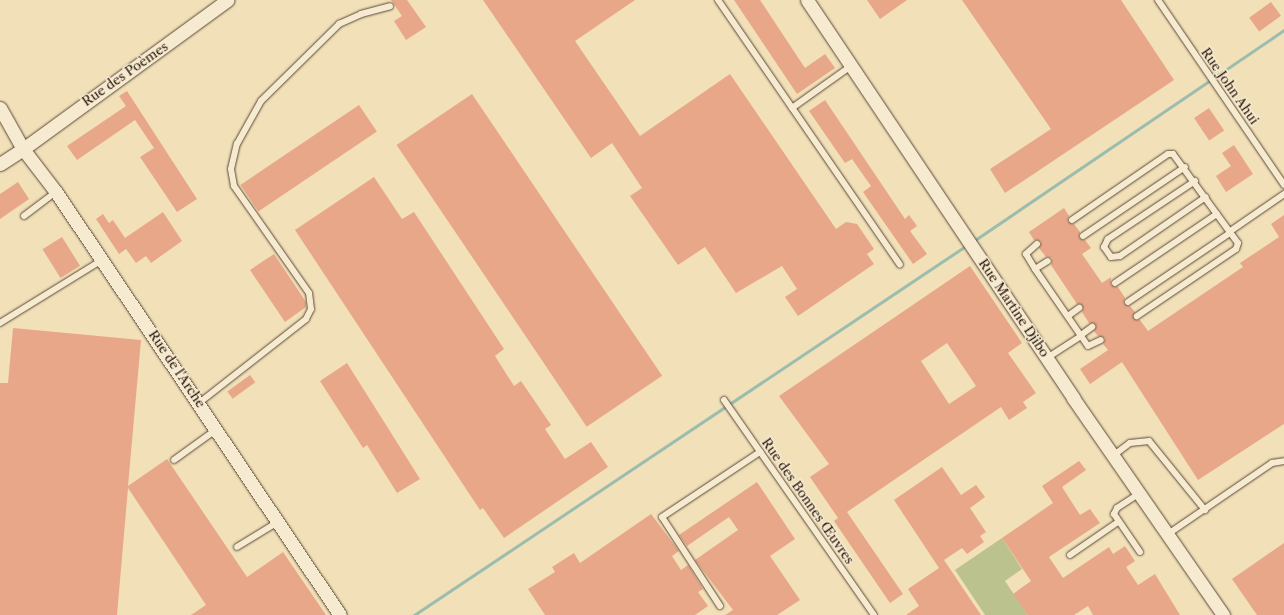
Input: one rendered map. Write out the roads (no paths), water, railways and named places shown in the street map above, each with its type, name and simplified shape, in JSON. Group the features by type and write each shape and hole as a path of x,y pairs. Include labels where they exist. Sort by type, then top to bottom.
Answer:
{"street":[{"name":"Rue des Poèmes","path":"23,149 227,0"},
{"name":"Rue Martine Djibo","path":"807,0 1047,358 1168,534 1218,613"},
{"name":"Rue de l'Arche","path":"0,108 23,149 104,259 340,615"},
{"path":"0,164 23,149"}],"lane":[{"path":"718,0 900,265"},
{"name":"Rue John Ahui","path":"1158,0 1224,94 1284,185"},
{"path":"199,402 306,319 311,309 309,293 234,186 231,170 240,138 261,101 339,24 361,14 390,6"},
{"path":"792,108 851,66"},
{"path":"1072,220 1168,154 1173,154 1185,167 1238,243 1236,249 1137,316"},
{"path":"1083,236 1185,167"},
{"path":"1195,181 1108,239 1104,247 1110,257 1120,256 1206,197"},
{"path":"24,216 56,192"},
{"path":"1128,302 1284,194"},
{"path":"1115,283 1217,214"},
{"path":"1037,244 1026,254 1035,269 1090,347 1101,340"},
{"path":"0,323 104,259"},
{"path":"1035,269 1048,261"},
{"path":"1068,316 1079,308"},
{"path":"1047,358 1092,327"},
{"name":"Rue des Bonnes Œuvres","path":"724,400 874,615"},
{"path":"174,460 217,429"},
{"path":"1114,455 1130,443 1149,442 1204,510"},
{"path":"720,606 662,519 760,452"},
{"path":"1168,534 1272,463 1284,460"},
{"path":"1140,493 1114,511 1118,522 1140,552"},
{"path":"237,547 278,522"},
{"path":"1070,555 1118,522"}],"waterway":[{"path":"972,242 1284,30"},
{"path":"414,615 967,245"}]}
